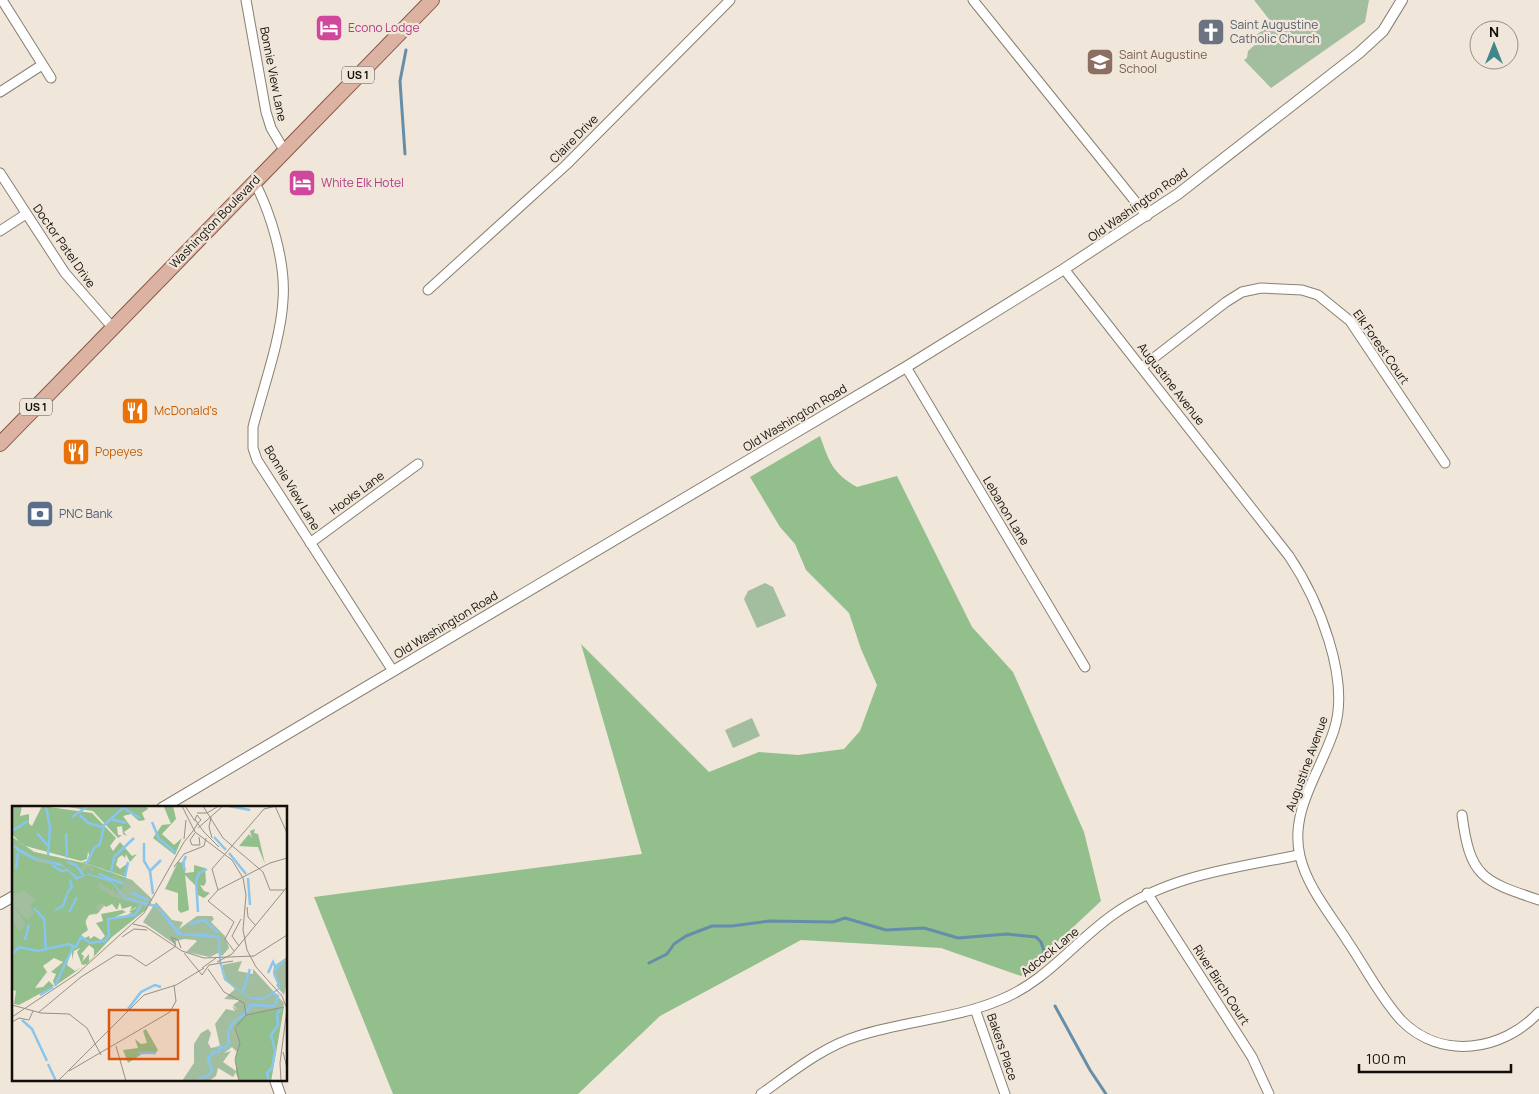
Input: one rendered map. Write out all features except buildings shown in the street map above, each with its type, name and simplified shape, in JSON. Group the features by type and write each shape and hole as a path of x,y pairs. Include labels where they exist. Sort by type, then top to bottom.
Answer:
{"main road":[{"name":"Washington Boulevard","path":"0,444 432,0"}],"street":[{"path":"2,0 51,78"},
{"name":"Bonnie View Lane","path":"246,0 266,112 271,128 284,150"},
{"name":"Claire Drive","path":"428,290 566,165 730,0"},
{"path":"973,0 1147,216"},
{"name":"Old Washington Road","path":"165,806 906,367 1147,216 1359,53 1383,32 1402,0"},
{"path":"0,92 42,64"},
{"name":"Doctor Patel Drive","path":"0,174 65,274 113,328"},
{"name":"Bonnie View Lane","path":"254,181 265,202 271,221 282,273 283,299 253,427 253,448 258,460 310,543 393,671"},
{"path":"0,231 26,214"},
{"name":"Augustine Avenue","path":"1064,269 1266,526 1304,578 1332,652 1338,675 1339,711 1334,731 1305,799 1298,833 1299,855 1314,889 1392,1009 1418,1033 1434,1041 1452,1045 1491,1044 1526,1026 1539,1012"},
{"name":"Elk Forest Court","path":"1142,367 1226,302 1242,292 1261,288 1283,287 1302,290 1326,300 1350,321 1445,463"},
{"name":"Lebanon Lane","path":"906,367 1085,667"},
{"name":"Hooks Lane","path":"310,543 418,464"},
{"path":"1462,815 1468,855 1482,876 1508,890 1539,900"},
{"name":"Adcock Lane","path":"761,1094 812,1058 836,1044 858,1035 975,1009 1000,1000 1034,983 1112,915 1147,893 1179,880 1201,874 1299,855"},
{"name":"River Birch Court","path":"1147,893 1252,1057 1269,1094"},
{"path":"0,904 12,897"},
{"name":"Bakers Place","path":"975,1009 1005,1094"},
{"path":"276,1082 280,1094"}],"green space":[{"path":"1254,0 1369,0 1365,22 1271,88 1244,60 1247,58 1248,51 1259,41 1255,36 1272,23"},
{"path":"820,436 833,466 842,477 857,487 897,476 972,627 1013,672 1084,832 1101,901 1021,976 941,948 801,940 660,1016 578,1094 393,1094 314,897 642,854 581,644 709,772 759,752 798,755 844,749 860,731 877,685 861,649 849,613 806,570 795,544 780,527 750,477"},
{"path":"765,583 773,587 786,616 757,628 744,599 748,591"},
{"path":"752,718 760,736 733,748 725,730"}],"waterway":[{"path":"405,154 400,81 406,50"},
{"path":"649,963 667,954 674,944 686,936 712,926 732,926 769,921 833,922 845,918 886,930 924,928 958,938 1007,934 1036,937 1041,942 1044,951 1041,961"},
{"path":"1055,1006 1090,1070 1106,1094"}],"place":[{"name":"Econo Lodge","path":"329,28"},
{"name":"Saint Augustine Catholic Church","path":"1211,32"},
{"name":"Saint Augustine School","path":"1100,62"},
{"name":"White Elk Hotel","path":"302,183"},
{"name":"McDonald's","path":"135,411"},
{"name":"Popeyes","path":"76,452"},
{"name":"PNC Bank","path":"40,514"}]}
